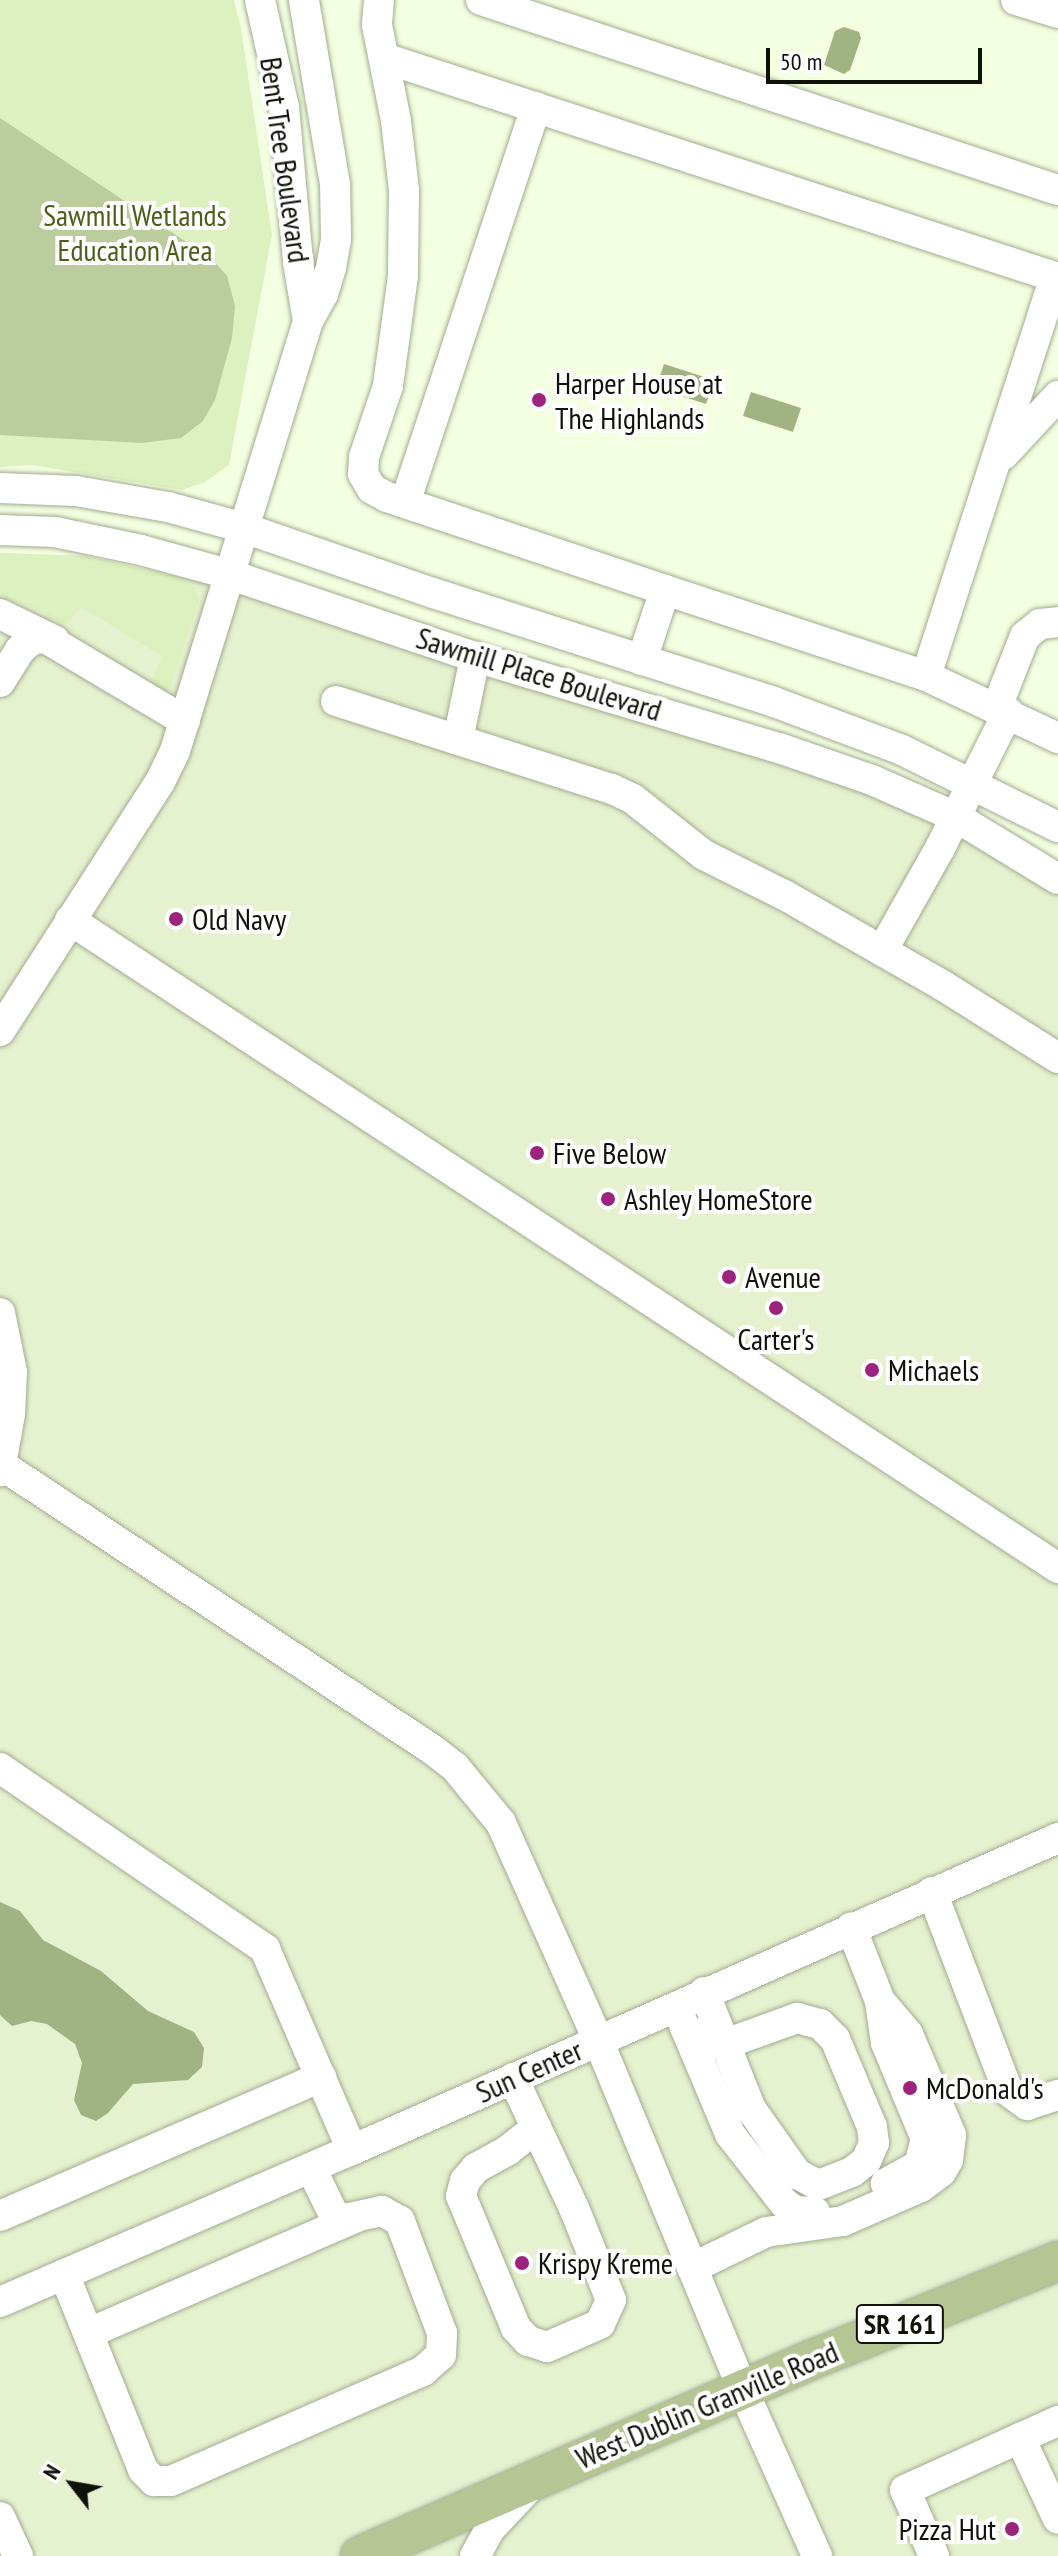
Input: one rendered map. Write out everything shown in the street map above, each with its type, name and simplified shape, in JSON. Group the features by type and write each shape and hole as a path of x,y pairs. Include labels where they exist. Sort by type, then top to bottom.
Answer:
{"main road":[{"name":"West Dublin Granville Road","path":"373,2554 540,2476 742,2388 1058,2261"}],"street":[{"name":"Bent Tree Boulevard","path":"260,0 284,107 298,262 308,321"},
{"name":"Bent Tree Boulevard","path":"0,1031 160,782 185,721 308,321 323,294 336,239 335,184 325,104 304,0"},
{"path":"379,0 376,17 404,190 403,276 388,386 362,465 363,474 372,489 405,503 926,676 1002,709 1058,738"},
{"path":"481,0 1058,190"},
{"path":"384,58 1057,277 926,676"},
{"path":"405,503 536,107"},
{"path":"996,462 1058,396"},
{"name":"Sawmill Place Boulevard","path":"0,488 76,491 168,507 244,528 886,744 974,783 1058,827"},
{"name":"Sawmill Place Boulevard","path":"0,530 55,532 141,550 228,574 475,657 779,748 872,780 956,817 1058,879"},
{"path":"642,660 665,590"},
{"path":"0,614 56,642 185,721"},
{"path":"882,951 974,783 1025,636 1040,624 1058,622"},
{"path":"0,682 20,650 30,641 44,637 56,642"},
{"path":"458,740 475,657"},
{"path":"336,701 612,789 633,799 704,855 882,951 1058,1058"},
{"path":"70,920 1058,1568"},
{"path":"0,1313 12,1372 2,1468 455,1767 501,1823 598,2040 742,2388 817,2556"},
{"path":"0,1768 254,1938 272,1962 352,2150"},
{"name":"Sun Center","path":"0,2302 598,2040 680,2016 704,1992 932,1892 1055,1848"},
{"path":"932,1892 1008,2091 1027,2105 1058,2095"},
{"path":"692,2268 766,2232 907,2174 923,2157 925,2130 886,2043 880,2001 851,1927"},
{"path":"680,2016 703,2041 725,2044 797,2018 820,2024 835,2039 872,2127 874,2143 866,2161 852,2172 818,2185 804,2180 751,2109 725,2044 704,1992"},
{"path":"766,2232 843,2221 921,2187 941,2172 948,2160 951,2135 908,2034 880,2001"},
{"path":"680,2016 730,2134 784,2203 796,2211 815,2212"},
{"path":"0,2216 321,2077"},
{"path":"513,2078 580,2222 611,2300 600,2324 547,2347 528,2341 516,2328 461,2196 465,2181 476,2168 508,2150 536,2128"},
{"path":"64,2274 143,2470 154,2481 171,2481 423,2371 437,2360 443,2347 442,2333 400,2221 382,2211 345,2219 334,2215 311,2168"},
{"path":"89,2333 357,2217"},
{"path":"934,2556 905,2490 1058,2421"},
{"path":"1020,2438 1058,2519"},
{"path":"475,2556 490,2529 540,2476"},
{"path":"0,2517 18,2556"}],"shaded area":[{"path":"844,27 859,32 861,38 850,70 844,74 824,65 835,31"},
{"path":"664,364 714,380 706,404 656,388"},
{"path":"751,392 801,408 793,432 743,416"},
{"path":"0,553 85,556 174,576 228,574 779,748 1058,879 1058,2556 0,2556"},
{"path":"0,1902 20,1911 43,1940 101,1971 148,2011 194,2032 204,2048 202,2067 188,2080 133,2084 108,2113 96,2121 81,2115 74,2100 82,2063 75,2044 47,2024 31,2021 12,2026 0,2015"}],"green space":[{"name":"Sawmill Wetlands Education Area","path":"0,0 234,0 241,28 272,235 229,465 205,482 182,490 32,465 0,467"},
{"path":"0,118 212,259 227,276 235,306 232,338 215,400 203,421 181,438 142,443 0,435"},
{"path":"0,553 85,556 174,576 193,585 199,600 170,689 163,693 151,682 162,656 81,607 68,623 59,623 38,610 0,596"}],"place":[{"name":"Harper House at The Highlands","path":"539,400"},
{"name":"Old Navy","path":"176,919"},
{"name":"Five Below","path":"537,1153"},
{"name":"Ashley HomeStore","path":"608,1199"},
{"name":"Avenue","path":"729,1277"},
{"name":"Carter's","path":"776,1308"},
{"name":"Michaels","path":"872,1370"},
{"name":"McDonald's","path":"910,2088"},
{"name":"Krispy Kreme","path":"522,2263"},
{"name":"Pizza Hut","path":"1012,2529"}]}
